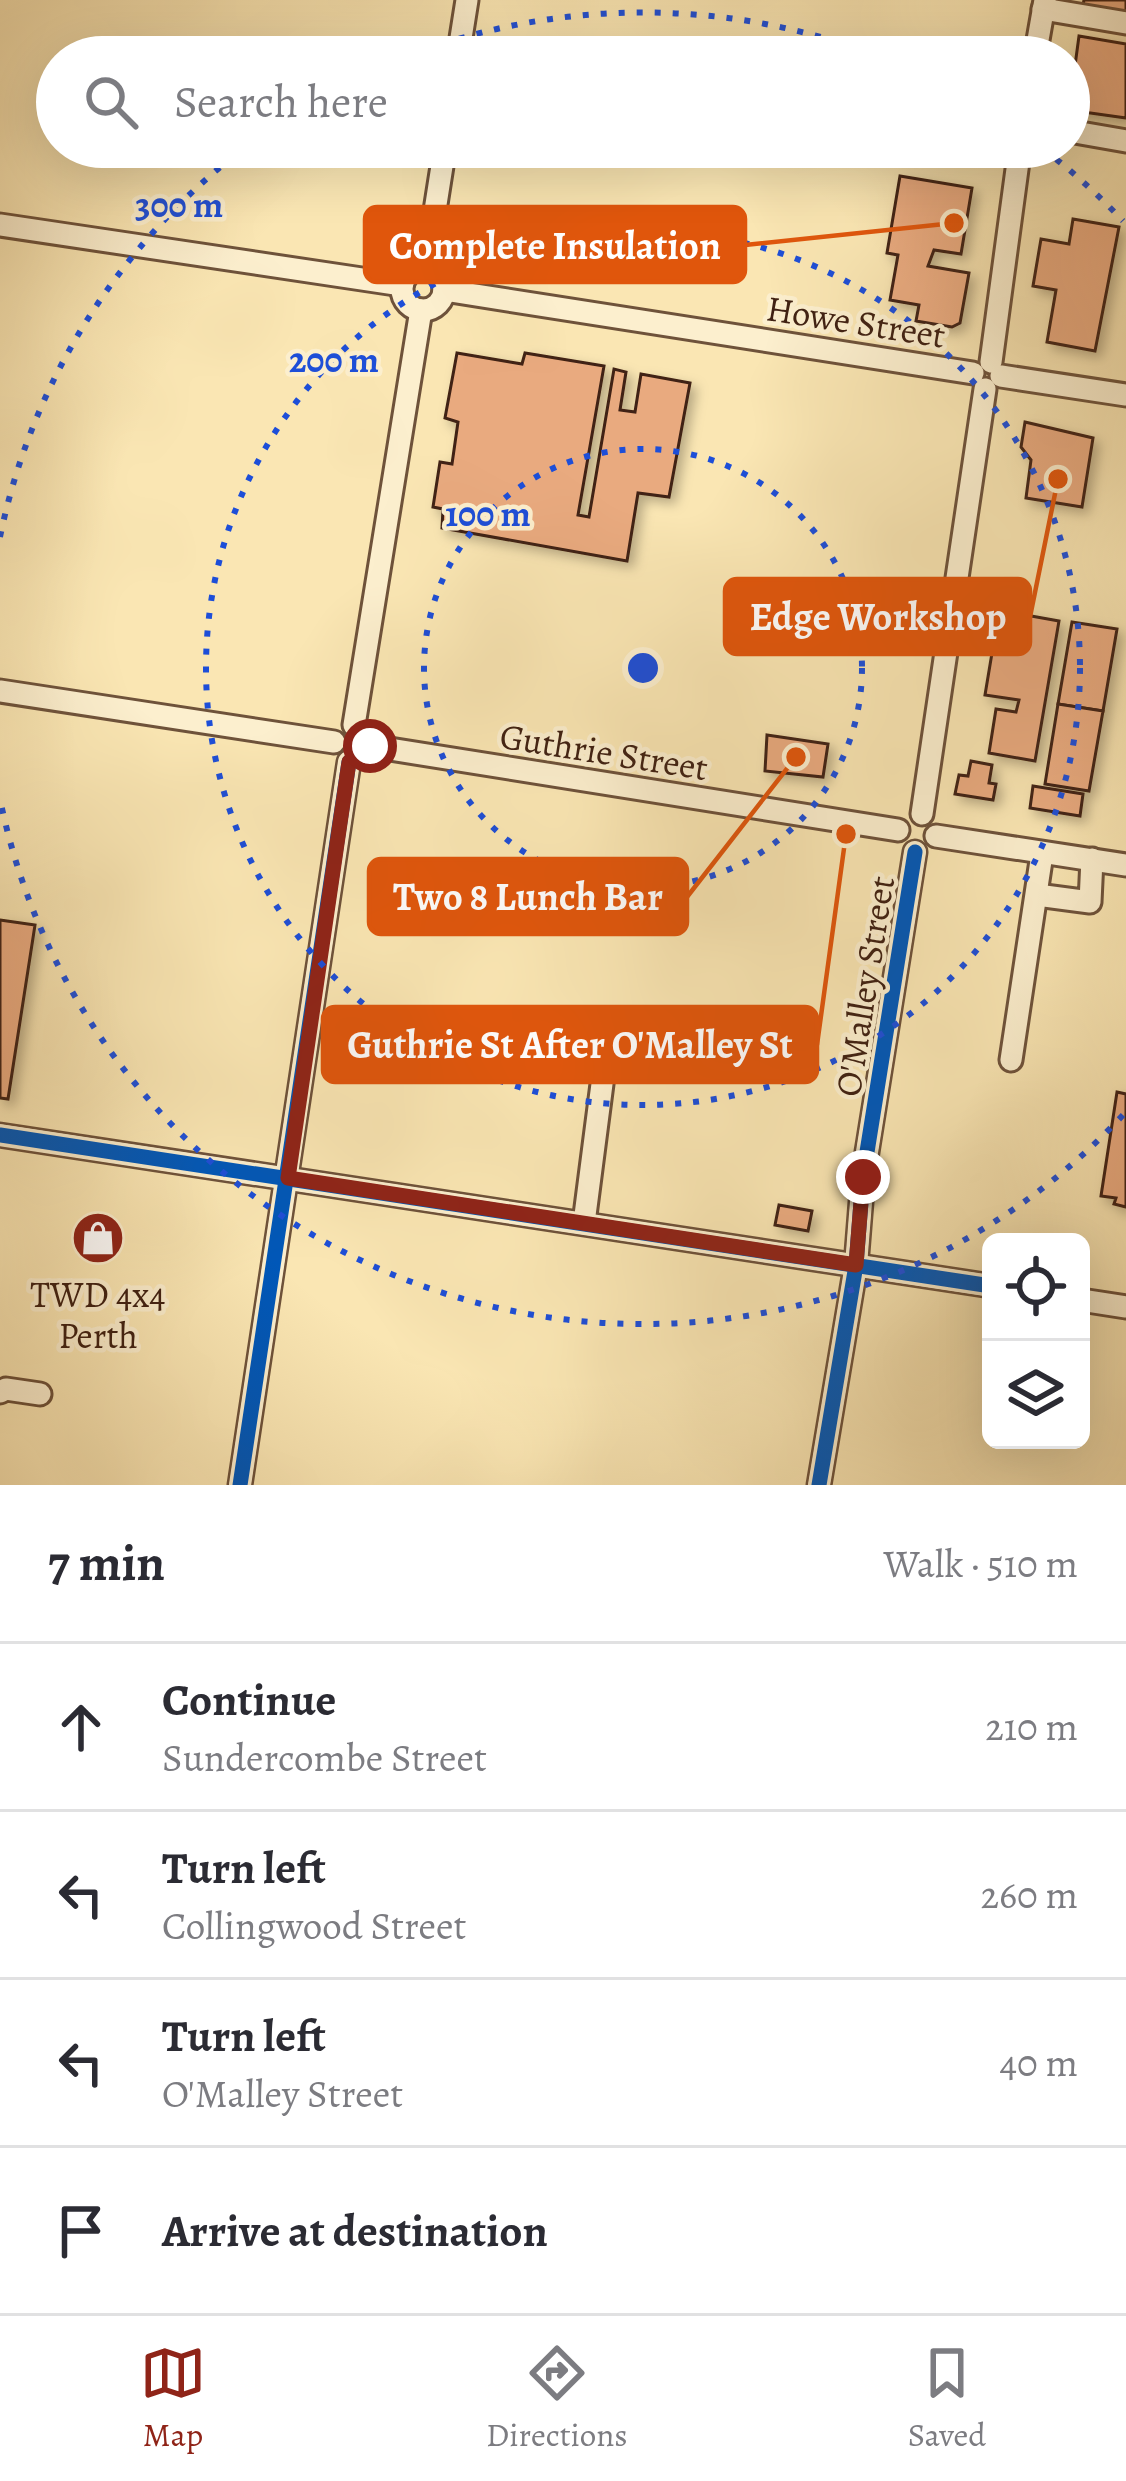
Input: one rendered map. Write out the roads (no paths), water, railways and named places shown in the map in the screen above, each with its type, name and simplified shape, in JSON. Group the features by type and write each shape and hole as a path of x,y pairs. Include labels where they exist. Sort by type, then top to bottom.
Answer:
{"street":[{"path":"461,36 466,0"},
{"path":"1039,36 1044,5 1126,23"},
{"path":"1090,134 1126,140"},
{"path":"426,268 442,168"},
{"path":"922,814 1017,168"},
{"path":"0,225 402,285"},
{"path":"426,268 441,278 444,290 434,307 421,310 406,302 402,285 408,274 426,268"},
{"name":"Howe Street","path":"444,290 1126,395"},
{"path":"354,725 421,310"},
{"path":"0,691 334,742"},
{"path":"354,725 367,732 370,746 365,757 349,762 338,754 334,742 343,727 354,725"},
{"name":"Guthrie Street","path":"370,746 898,830"},
{"path":"240,1485 349,762"},
{"path":"922,814 932,820 936,836 931,846 915,852 904,847 898,830 909,815 922,814"},
{"path":"936,836 1126,865"},
{"name":"O'Malley Street","path":"819,1485 915,852"},
{"path":"1011,1060 1042,854"},
{"path":"1037,895 1090,902 1092,860"},
{"path":"584,1223 606,1053"},
{"path":"0,1135 982,1285"},
{"path":"1090,1301 1126,1307"},
{"path":"0,1392 40,1394"}],"place":[{"name":"Complete Insulation","path":"954,223"},
{"name":"Edge Workshop","path":"1058,479"},
{"name":"Two 8 Lunch Bar","path":"796,757"},
{"name":"Guthrie St After O'Malley St","path":"846,834"},
{"name":"TWD 4x4 Perth","path":"98,1238"}]}
